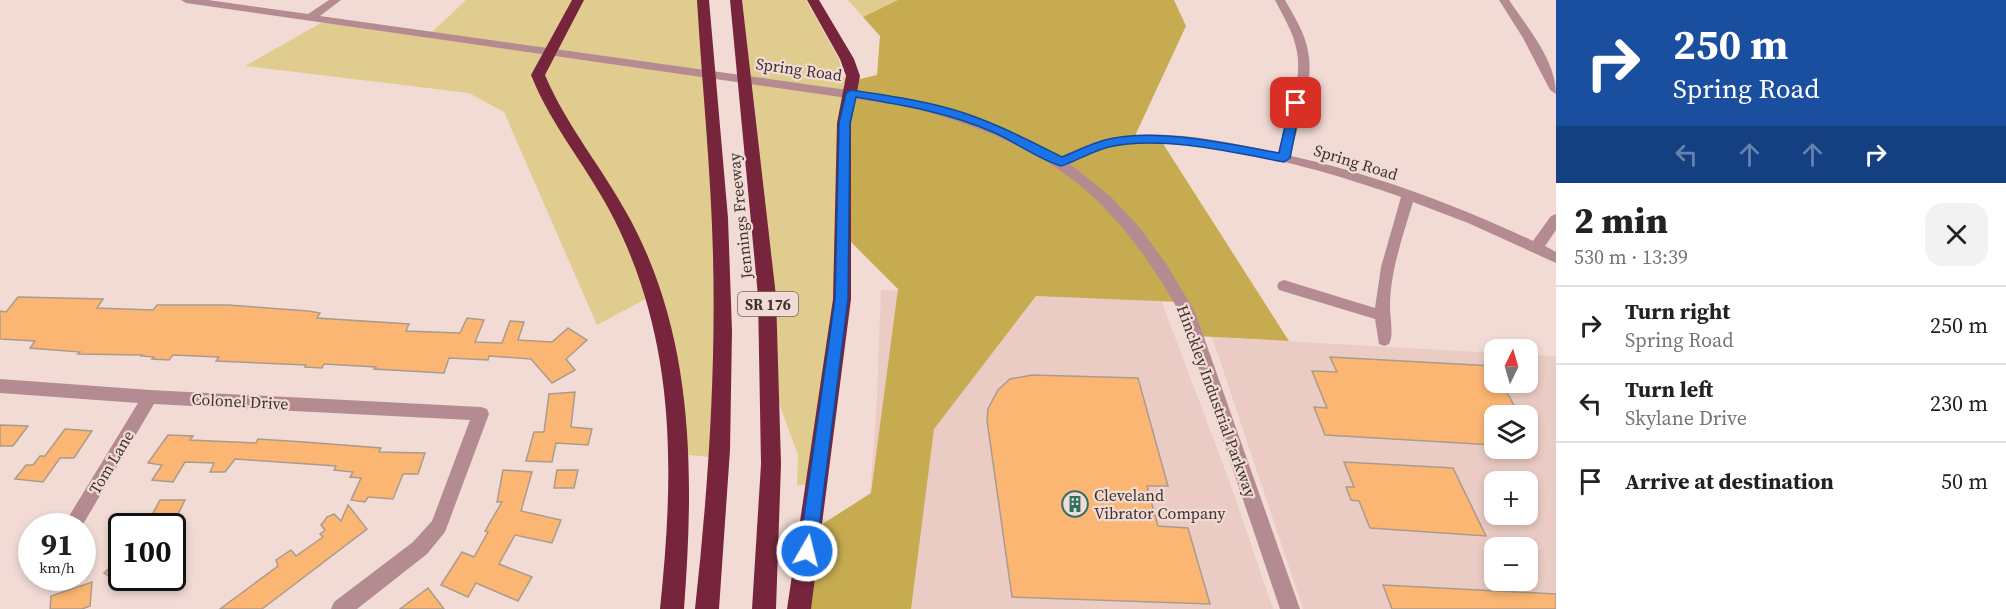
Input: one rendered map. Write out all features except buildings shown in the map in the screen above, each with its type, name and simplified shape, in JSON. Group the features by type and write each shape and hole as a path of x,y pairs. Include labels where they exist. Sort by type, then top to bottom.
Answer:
{"highway":[{"path":"578,0 538,75 545,95 610,197 638,251 663,325 679,407 681,454 679,546 672,609"},
{"name":"Jennings Freeway","path":"704,0 720,242 723,356 715,529 707,609"},
{"name":"Jennings Freeway","path":"736,0 767,296 771,464 764,609"},
{"path":"799,609 842,299 844,123 853,76 847,59 813,0"}],"street":[{"name":"Spring Road","path":"186,0 551,50 911,103 949,112 998,130 1061,162 1107,143 1151,139 1227,147 1284,158 1407,196 1556,258"},
{"path":"310,18 336,0"},
{"path":"1280,0 1304,52 1304,75 1287,137 1284,158"},
{"path":"1504,0 1529,38 1556,90"},
{"name":"Hinckley Industrial Parkway","path":"1061,162 1123,215 1167,275 1187,312 1290,609"},
{"path":"1384,340 1380,315 1383,281 1407,196"},
{"path":"1536,248 1556,219"},
{"path":"1284,286 1380,315"},
{"name":"Colonel Drive","path":"0,386 150,397 481,414 439,526 420,548 341,609"},
{"name":"Tom Lane","path":"80,513 150,397"}],"shaded area":[{"path":"466,0 703,0 720,242 718,458 681,454 653,295 597,325 504,112 469,93 245,66 326,20 430,34"},
{"path":"739,0 806,0 839,59 842,76 852,81 844,235 808,485 797,485 798,455 771,381"},
{"path":"848,0 898,0 863,17"},
{"path":"898,0 1174,0 1186,26 1133,140 1160,139 1289,341 1196,336 1181,302 1036,296 934,429 911,609 799,609 810,532 871,493 898,289 844,235 852,81 877,75 880,36 863,17"},
{"path":"881,290 1161,300 1229,480 1273,609 862,609 877,397"},
{"path":"1212,337 1484,352 1484,393 1538,393 1538,355 1556,356 1556,609 1303,609"}],"place":[{"name":"Cleveland Vibrator Company","path":"1075,504"}],"route":[{"path":"807,551 842,299 844,123 851,93 949,112 998,130 1061,162 1107,143 1160,139 1227,147 1284,158 1296,103"}]}
